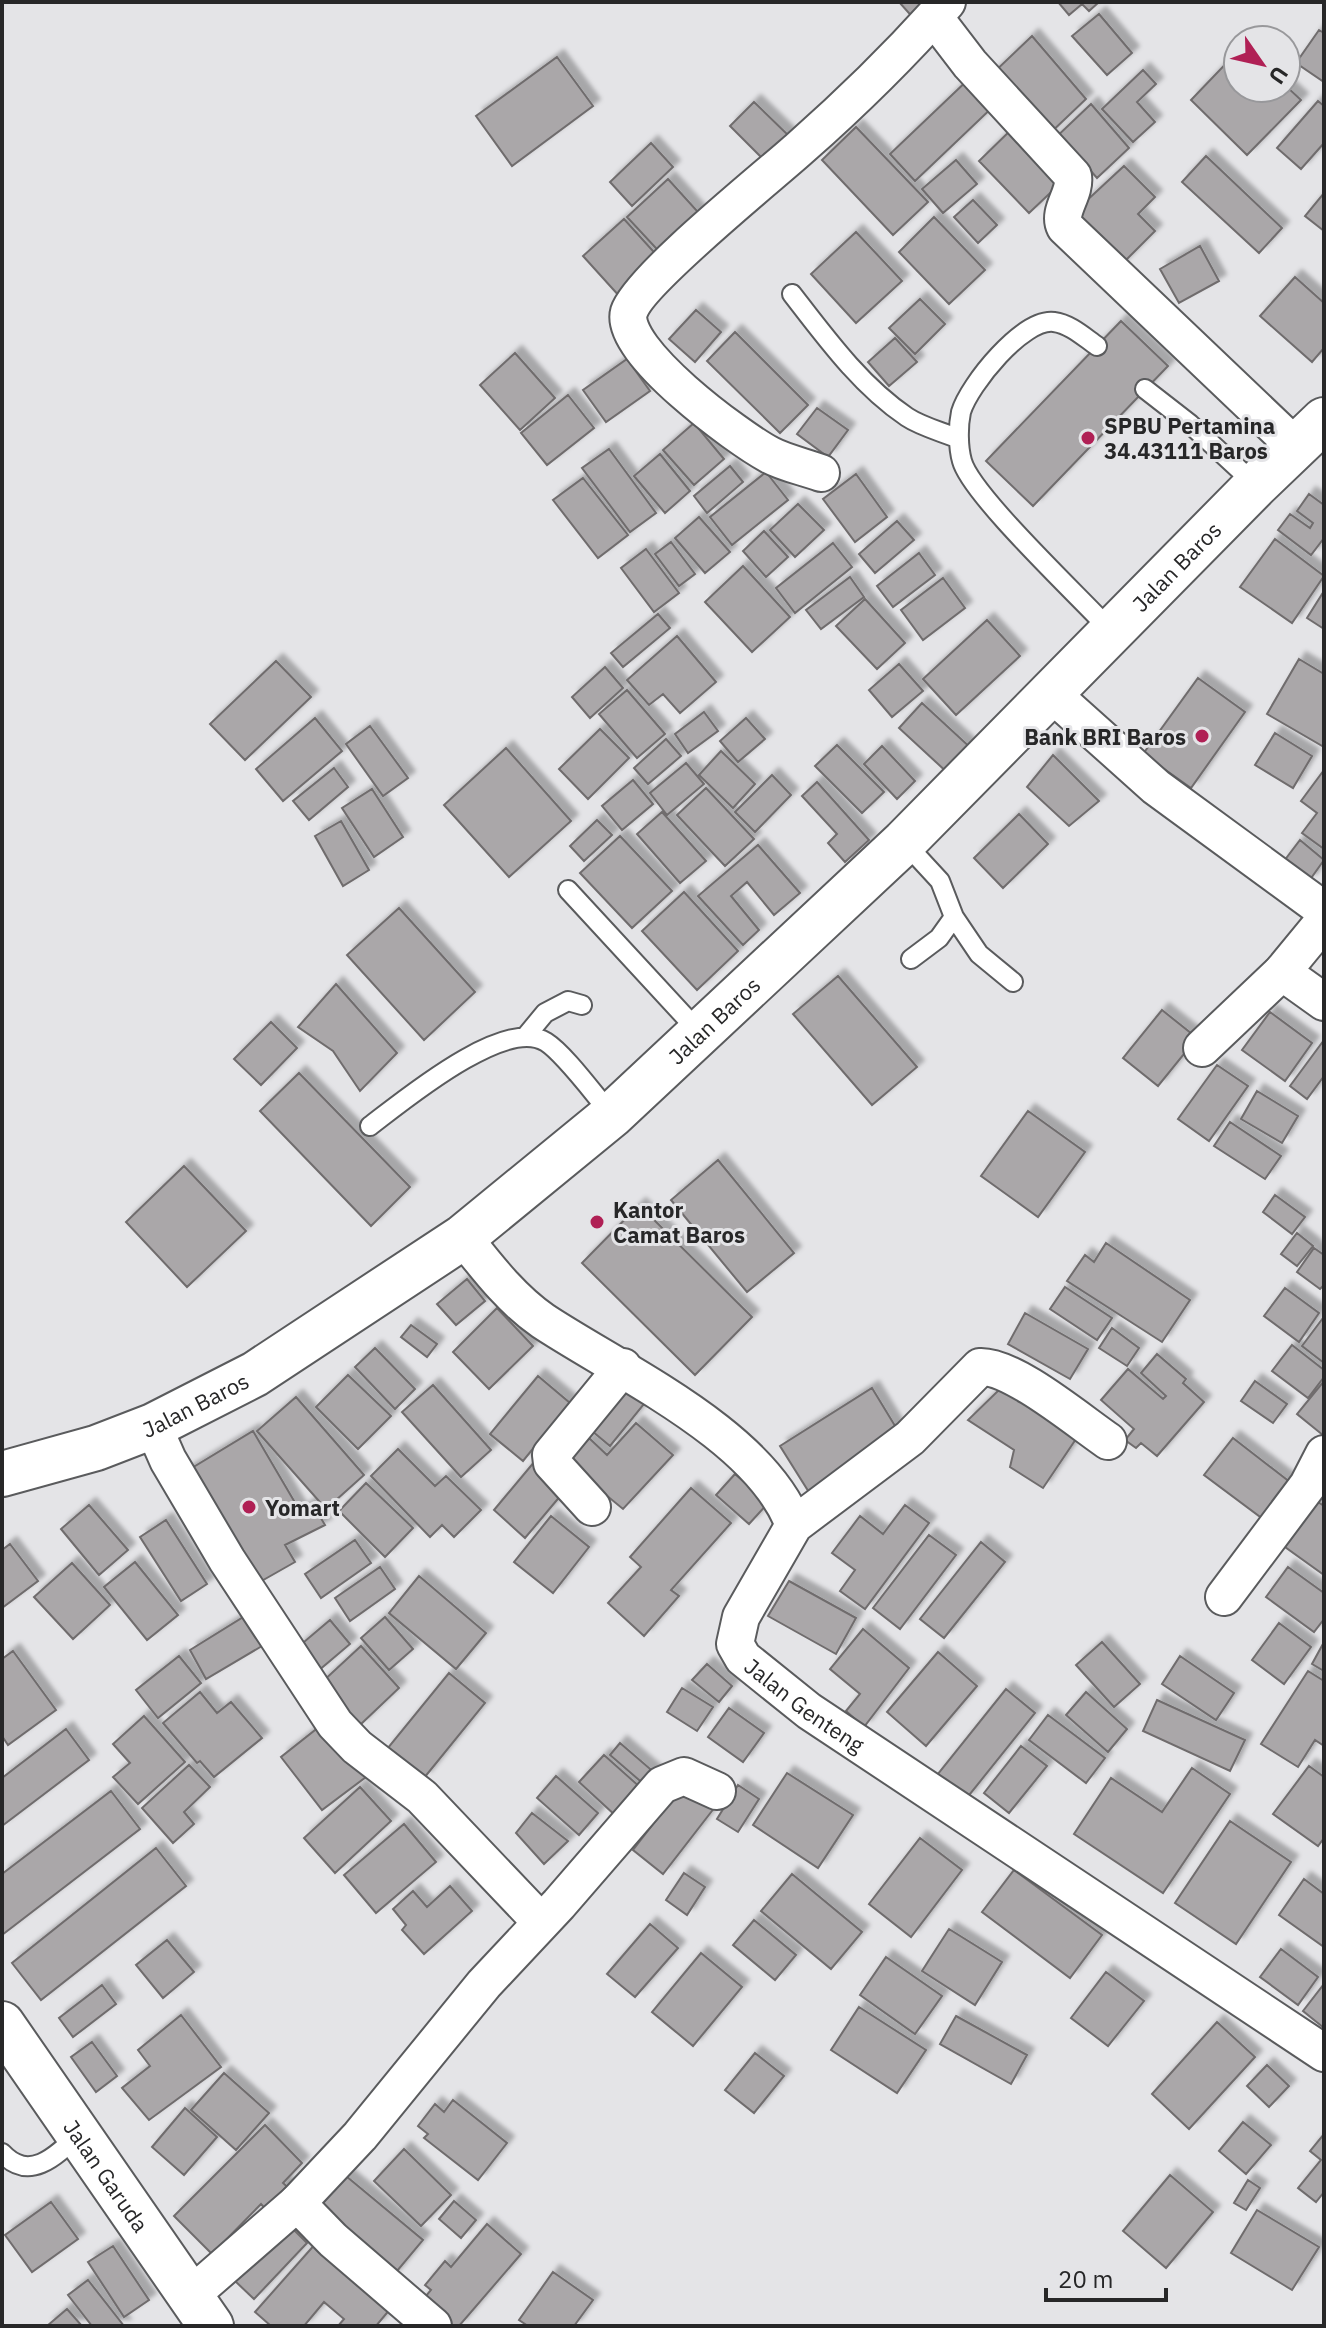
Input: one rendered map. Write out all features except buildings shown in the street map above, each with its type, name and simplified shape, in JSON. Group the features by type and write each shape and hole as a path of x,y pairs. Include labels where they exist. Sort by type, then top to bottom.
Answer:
{"main road":[{"name":"Jalan Baros","path":"2,1474 96,1448 153,1426 255,1374 463,1237 612,1115 904,842 1310,434"},
{"name":"Jalan Garuda","path":"2,2024 200,2312"}],"street":[{"path":"821,473 770,456 669,381 632,334 628,315 635,301 718,218 802,147 940,10 970,64 1073,176 1075,185 1062,215 1065,227 1310,434"},
{"path":"1052,694 1156,787 1324,910"},
{"path":"1202,1048 1282,972 1324,921"},
{"path":"1282,972 1324,1002"},
{"path":"463,1237 495,1276 541,1320 623,1367 750,1461 786,1502 794,1525 910,1438 980,1367 990,1366 1011,1376 1108,1441"},
{"path":"592,1507 552,1463 551,1455 623,1367"},
{"path":"153,1426 168,1460 227,1560 335,1724 357,1747 422,1797 541,1922"},
{"path":"1224,1597 1300,1496 1324,1454"},
{"name":"Jalan Genteng","path":"794,1525 737,1626 734,1640 743,1658 809,1711 1324,2053"},
{"path":"200,2312 360,2136 484,1984 662,1785 684,1776 717,1791"},
{"path":"297,2203 333,2240 433,2326"}],"lane":[{"path":"792,294 830,343 880,396 910,419 959,439"},
{"path":"1097,346 1075,330 1052,321 1028,329 980,375 961,412 959,439 962,463 979,490 1111,631"},
{"path":"1145,389 1256,485"},
{"path":"904,842 940,881 954,917 979,954 1013,982"},
{"path":"568,890 700,1033"},
{"path":"911,959 939,938 954,917"},
{"path":"526,1036 545,1013 568,1001 582,1005"},
{"path":"370,1126 430,1081 492,1045 526,1036 546,1042 612,1115"},
{"path":"2,2153 12,2164 29,2168 43,2165 77,2136"}],"place":[{"name":"SPBU Pertamina 34.43111 Baros","path":"1088,438"},
{"name":"Bank BRI Baros","path":"1202,736"},
{"name":"Kantor Camat Baros","path":"597,1222"},
{"name":"Yomart","path":"249,1507"}]}
